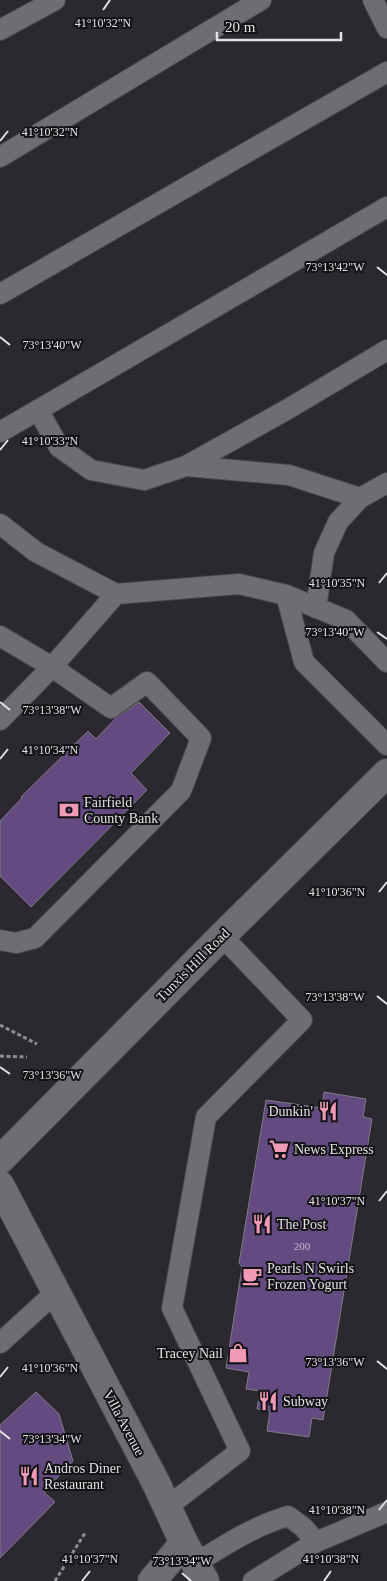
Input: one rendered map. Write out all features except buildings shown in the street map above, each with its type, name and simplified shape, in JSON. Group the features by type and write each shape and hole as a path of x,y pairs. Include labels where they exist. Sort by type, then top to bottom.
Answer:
{"main road":[{"name":"Tunxis Hill Road","path":"0,1160 387,772"},
{"name":"Villa Avenue","path":"0,1185 195,1562"},
{"path":"152,1581 195,1562"}],"lane":[{"path":"0,30 55,0"},
{"path":"0,156 261,0"},
{"path":"373,0 387,28"},
{"path":"0,294 387,72"},
{"path":"0,432 387,207"},
{"path":"38,410 59,447 91,470 144,480 186,466 288,409 387,350"},
{"path":"186,466 289,475 360,498"},
{"path":"316,608 324,552 338,522 360,498 387,483"},
{"path":"0,524 36,552 116,594 239,584 286,595 346,620 387,662"},
{"path":"0,720 52,667 116,594"},
{"path":"286,595 304,662 387,745"},
{"path":"0,636 52,667 111,708 147,682 201,738 181,791 42,931 35,938 16,943 0,940"},
{"path":"167,1507 240,1451 172,1308 206,1118 302,1020 222,936"},
{"path":"0,1343 56,1292"},
{"path":"253,1581 316,1542 387,1512"},
{"path":"195,1562 232,1540 288,1516 304,1527 316,1542"}],"path":[{"path":"0,1025 37,1044"},
{"path":"0,1056 27,1057"},
{"path":"55,1581 85,1533"}],"place":[{"name":"Fairfield County Bank","path":"69,810"},
{"name":"Dunkin'","path":"328,1111"},
{"name":"News Express","path":"279,1149"},
{"name":"The Post","path":"262,1224"},
{"name":"Pearls N Swirls Frozen Yogurt","path":"252,1276"},
{"name":"Tracey Nail","path":"238,1353"},
{"name":"Subway","path":"268,1401"},
{"name":"Andros Diner Restaurant","path":"29,1476"}]}
